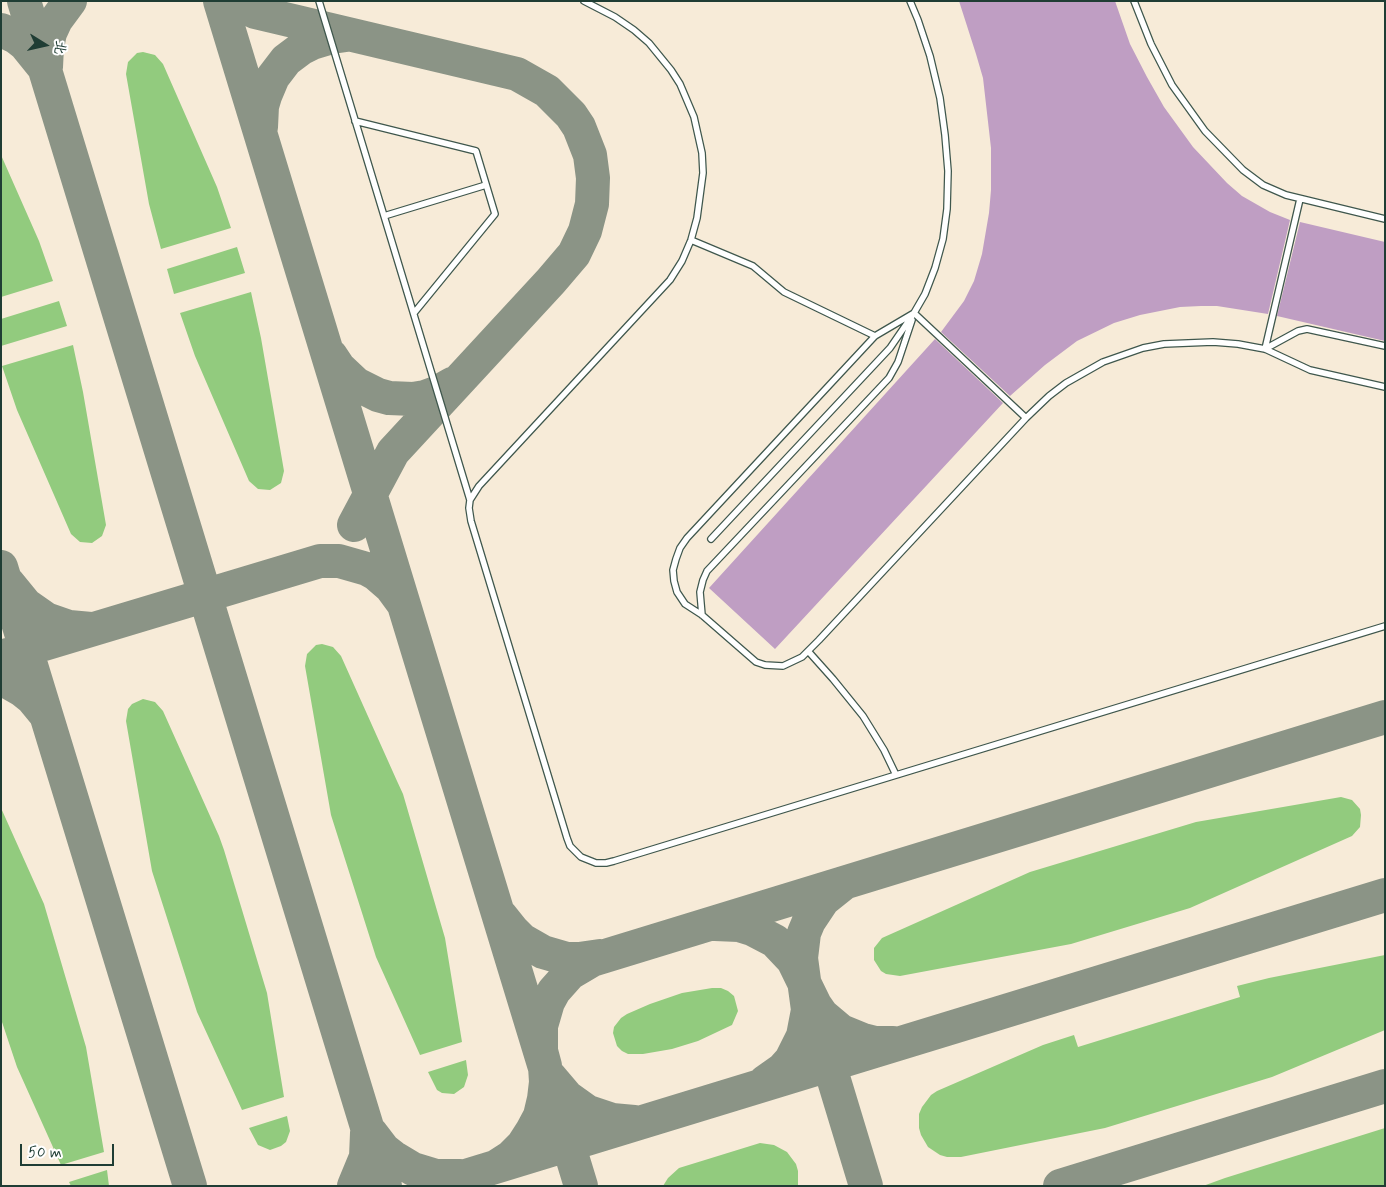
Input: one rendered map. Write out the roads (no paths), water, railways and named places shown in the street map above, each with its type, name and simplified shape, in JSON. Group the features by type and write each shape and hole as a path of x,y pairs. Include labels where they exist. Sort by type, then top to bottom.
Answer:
{"lane":[{"path":"319,1 470,500 470,521 567,838 570,846 580,857 596,863 614,861 1385,626"},
{"path":"470,500 479,486 670,280 682,261 698,218 702,153 688,101 671,70 649,43 615,17 584,1"},
{"path":"712,540 890,348 914,313 930,281 943,239 947,209 948,171 940,98 930,56 910,1"},
{"path":"1134,1 1161,66 1182,101 1205,131 1232,161 1271,190 1300,199 1385,219"},
{"path":"355,121 476,152 495,214 414,313"},
{"path":"384,216 486,185"},
{"path":"1265,349 1300,199"},
{"path":"691,240 752,266 784,292 875,336"},
{"path":"914,313 875,336 687,538 680,548 676,559 674,581 677,592 685,604 702,615 748,657 765,666 783,666 797,660 808,651 1026,418 1049,396 1083,372 1103,362 1143,348 1164,344 1213,342 1238,344 1265,349 1302,367 1385,387"},
{"path":"914,313 1026,418"},
{"path":"702,615 700,592 702,580 707,571 889,378 903,348 914,313"},
{"path":"1265,349 1298,331 1308,329 1385,346"},
{"path":"808,651 834,679 863,716 884,750 896,775"}]}
